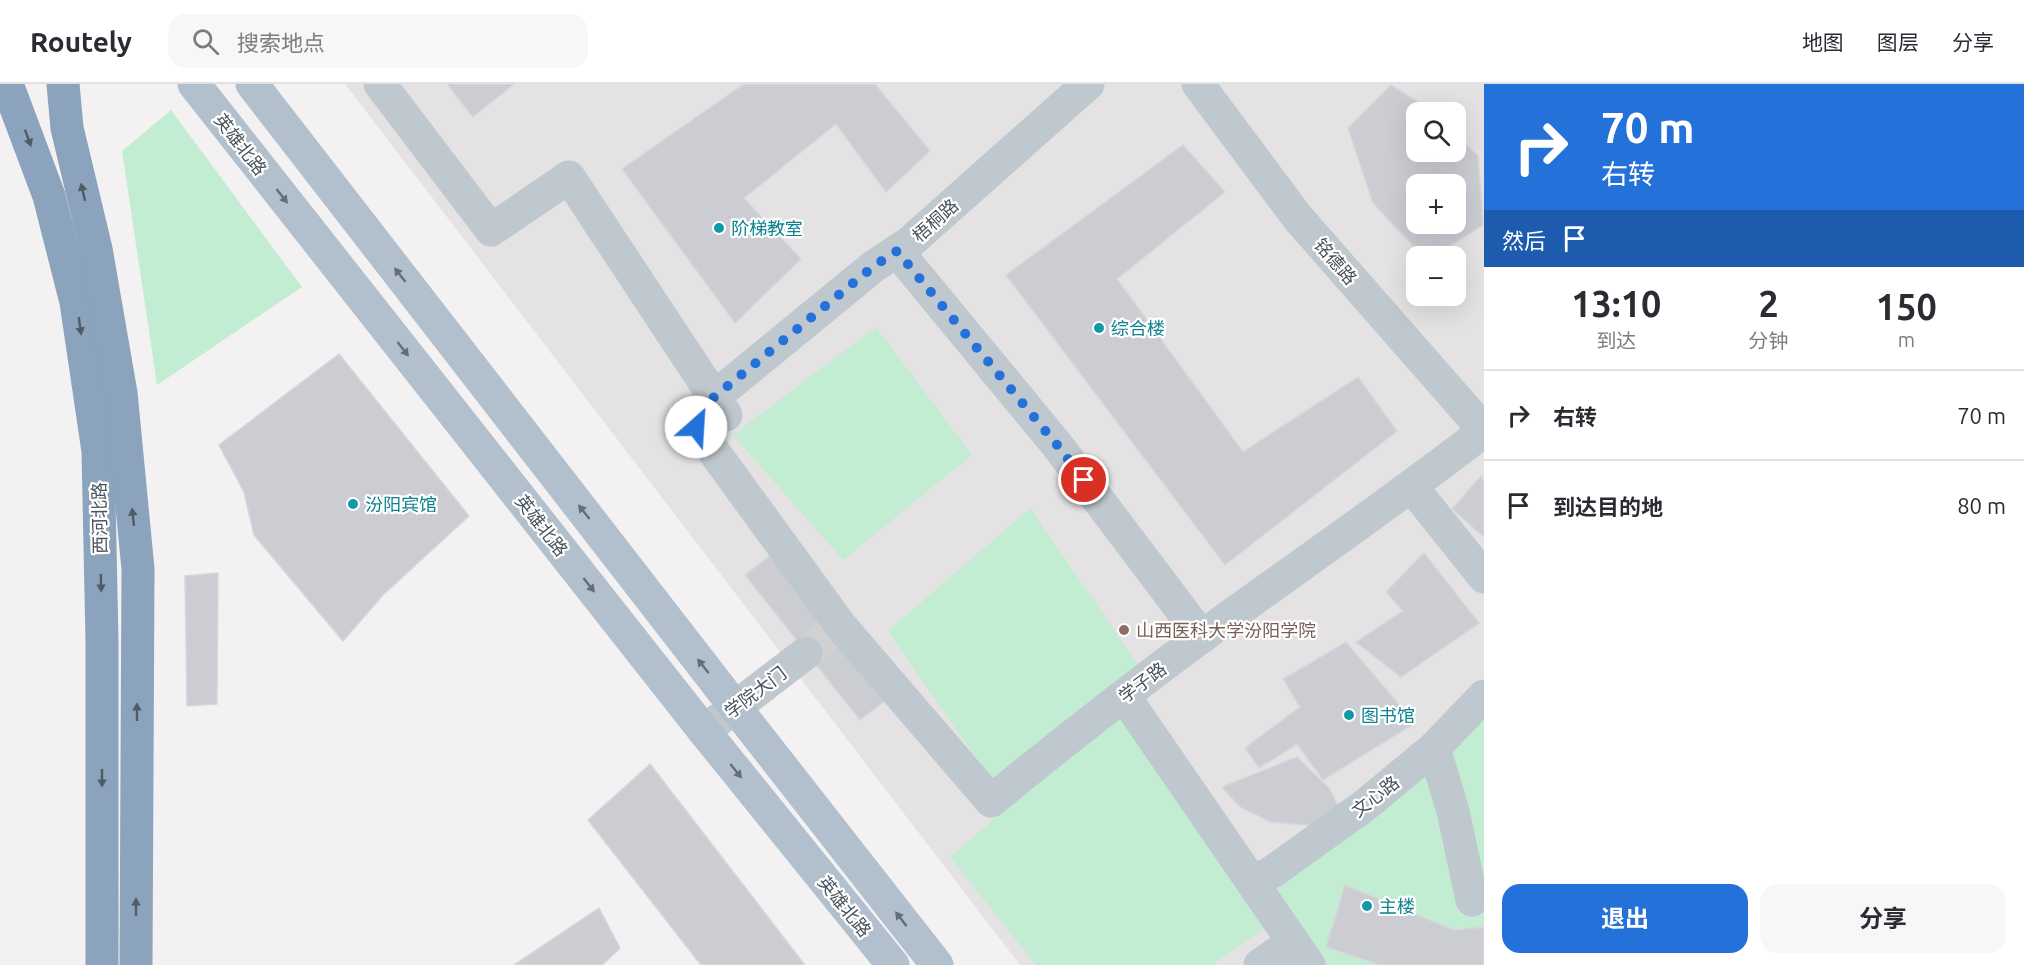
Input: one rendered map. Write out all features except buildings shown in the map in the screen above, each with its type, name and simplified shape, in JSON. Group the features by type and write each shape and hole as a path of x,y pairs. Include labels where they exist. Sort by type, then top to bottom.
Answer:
{"highway":[{"name":"西河北路","path":"7,84 49,196 76,302 98,451 102,641 102,965"},
{"name":"西河北路","path":"63,84 68,128 96,249 121,393 138,569 136,965"}],"main road":[{"name":"英雄北路","path":"194,84 704,731 893,965"},
{"name":"英雄北路","path":"252,84 937,965"}],"lane":[{"path":"380,84 491,230 569,177 720,407"},
{"name":"梧桐路","path":"840,625 696,427 702,407 720,407 874,266 909,243 1088,84"},
{"name":"铭德路","path":"1198,84 1298,218 1484,431"},
{"path":"897,251 1057,445 1202,637"},
{"name":"学子路","path":"840,625 991,801 1055,748 1202,637 1412,488 1484,431"},
{"path":"1412,488 1484,577"},
{"name":"学院大门","path":"704,731 806,653"},
{"path":"1124,696 1301,953 1260,965"},
{"name":"文心路","path":"1253,882 1272,872 1364,806 1434,748 1484,696"},
{"path":"1434,748 1453,811 1472,900"}],"shaded area":[{"name":"山西医科大学汾阳学院","path":"345,84 1484,84 1484,965 1020,965"}],"green space":[{"path":"171,110 302,287 157,385 122,151"},
{"path":"876,327 972,455 843,560 733,435"},
{"path":"1030,508 1141,669 994,784 888,631"},
{"path":"1484,688 1484,965 1322,965 1274,887"},
{"path":"1116,713 1272,922 1212,965 1036,965 950,857"}],"tunnel":[{"path":"806,653 840,625"}],"place":[{"name":"阶梯教室","path":"719,228"},
{"name":"综合楼","path":"1099,328"},
{"name":"汾阳宾馆","path":"353,504"},
{"name":"山西医科大学汾阳学院","path":"1124,630"},
{"name":"图书馆","path":"1349,715"},
{"name":"主楼","path":"1367,906"}],"route":[{"path":"696,427 702,407 874,266 897,251 1084,480"}]}
